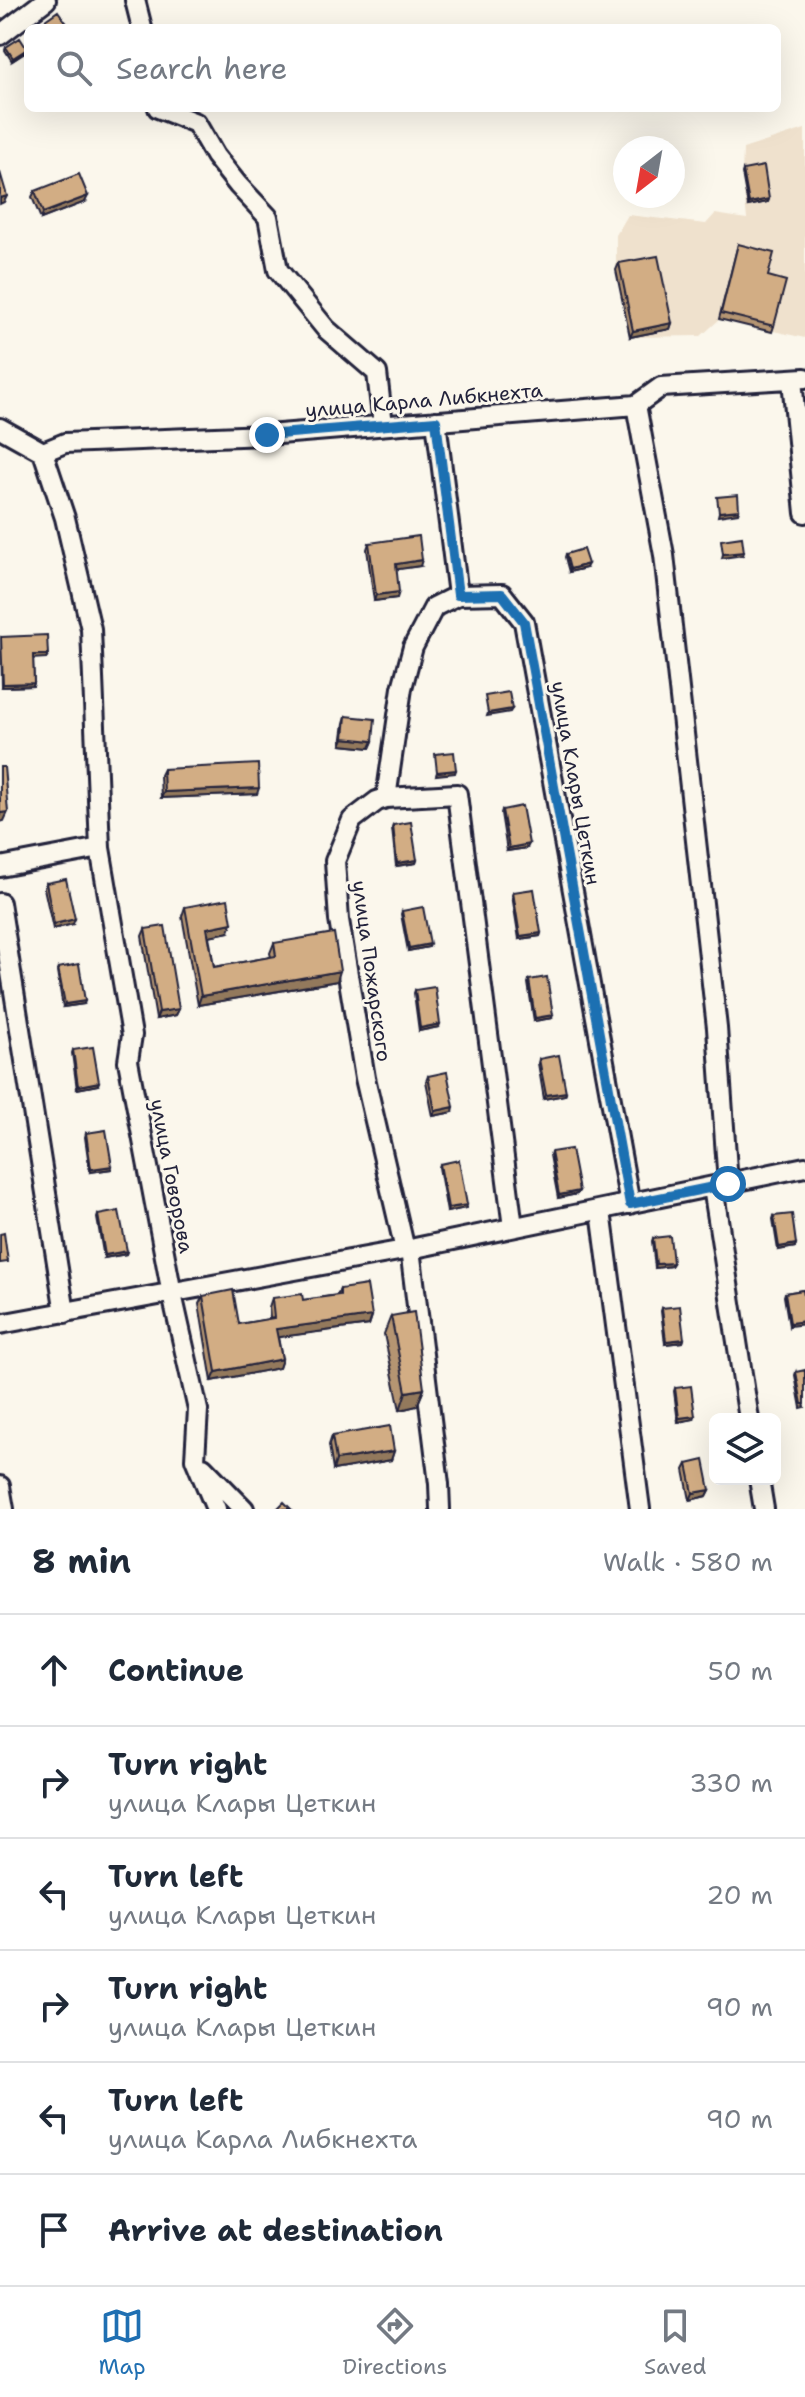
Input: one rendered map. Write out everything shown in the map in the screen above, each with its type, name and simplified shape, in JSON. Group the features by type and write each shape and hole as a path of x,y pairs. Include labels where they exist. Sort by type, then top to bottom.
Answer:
{"street":[{"path":"0,35 46,0"},
{"path":"135,0 141,24"},
{"path":"168,112 196,123 215,156 268,217 278,270 326,329 377,373 383,425"},
{"path":"798,379 805,513"},
{"name":"улица Карла Либкнехта","path":"43,452 65,443 267,435 636,405 661,387 798,379"},
{"path":"636,405 664,555 717,1028 721,1185 748,1413"},
{"path":"436,421 458,595 434,607 413,647 402,688 386,798 457,794 513,1227"},
{"path":"0,428 43,452"},
{"name":"улица Говорова","path":"43,452 65,518 91,629 100,848 132,1035 128,1061 172,1294 198,1410 195,1459 216,1509"},
{"name":"улица Клары Цеткин","path":"458,595 502,594 524,622 630,1204"},
{"name":"улица Пожарского","path":"386,798 352,820 335,861 339,920 365,1078 408,1249 440,1509"},
{"path":"0,867 100,848"},
{"path":"0,903 65,1313"},
{"path":"0,1324 408,1249 805,1167"},
{"path":"601,1211 640,1509"},
{"path":"195,1459 244,1509"},
{"path":"760,1485 764,1509"},
{"path":"0,1486 4,1509"}],"shaded area":[{"path":"805,129 805,338 720,319 701,336 630,337 616,270 616,235 628,215 706,224 715,214 747,219 743,149"}],"building":[{"path":"58,11 67,24 48,24 45,20"},
{"path":"20,38 24,51 13,58 6,47"},
{"path":"764,166 769,199 749,203 743,170"},
{"path":"0,172 7,196 0,198"},
{"path":"79,174 88,196 43,213 35,191"},
{"path":"738,244 774,253 768,276 786,281 774,326 721,313"},
{"path":"658,256 672,323 633,331 619,263"},
{"path":"738,495 739,510 719,512 717,497"},
{"path":"419,536 422,560 396,564 399,592 376,595 369,543"},
{"path":"742,537 744,552 723,554 721,540"},
{"path":"583,549 588,564 570,569 566,554"},
{"path":"47,635 48,655 33,655 34,683 3,684 1,637"},
{"path":"509,692 512,709 488,713 485,696"},
{"path":"346,716 375,719 373,741 344,738"},
{"path":"454,752 456,770 437,772 435,754"},
{"path":"258,764 259,788 164,792 163,769"},
{"path":"0,767 4,767 8,812 0,813"},
{"path":"522,806 529,844 509,848 502,810"},
{"path":"411,822 417,860 397,863 393,825"},
{"path":"66,879 75,919 54,924 46,883"},
{"path":"534,889 541,933 520,936 513,892"},
{"path":"228,899 232,923 207,928 214,967 276,956 274,943 334,933 340,971 201,996 185,907"},
{"path":"423,907 430,944 409,948 402,911"},
{"path":"165,926 179,1009 159,1012 145,929"},
{"path":"79,964 85,1001 65,1004 58,968"},
{"path":"547,977 553,1015 535,1018 529,980"},
{"path":"435,987 440,1024 420,1028 415,990"},
{"path":"93,1047 99,1082 78,1086 73,1050"},
{"path":"559,1055 566,1092 546,1095 539,1059"},
{"path":"447,1072 454,1107 435,1111 428,1076"},
{"path":"106,1130 112,1166 91,1169 86,1133"},
{"path":"571,1149 579,1191 559,1195 551,1152"},
{"path":"459,1160 467,1205 448,1208 440,1164"},
{"path":"119,1211 127,1251 105,1255 98,1215"},
{"path":"792,1214 796,1244 779,1247 774,1216"},
{"path":"4,1233 8,1262 0,1263 0,1234"},
{"path":"670,1236 673,1263 656,1264 653,1238"},
{"path":"367,1285 372,1316 276,1329 282,1359 216,1372 203,1296 233,1290 239,1324 274,1318 272,1298 302,1294 303,1300 340,1295 340,1289"},
{"path":"803,1290 805,1321 790,1323 785,1293"},
{"path":"680,1306 684,1339 666,1341 662,1308"},
{"path":"414,1312 424,1389 406,1392 391,1316"},
{"path":"805,1370 805,1404 802,1404 796,1372"},
{"path":"691,1386 695,1416 679,1418 675,1388"},
{"path":"390,1426 394,1451 336,1460 332,1436"},
{"path":"704,1460 710,1490 693,1493 687,1464"},
{"path":"284,1502 291,1509 277,1509"}],"route":[{"path":"267,435 436,421 458,595 502,594 524,622 630,1204 728,1184"}]}
